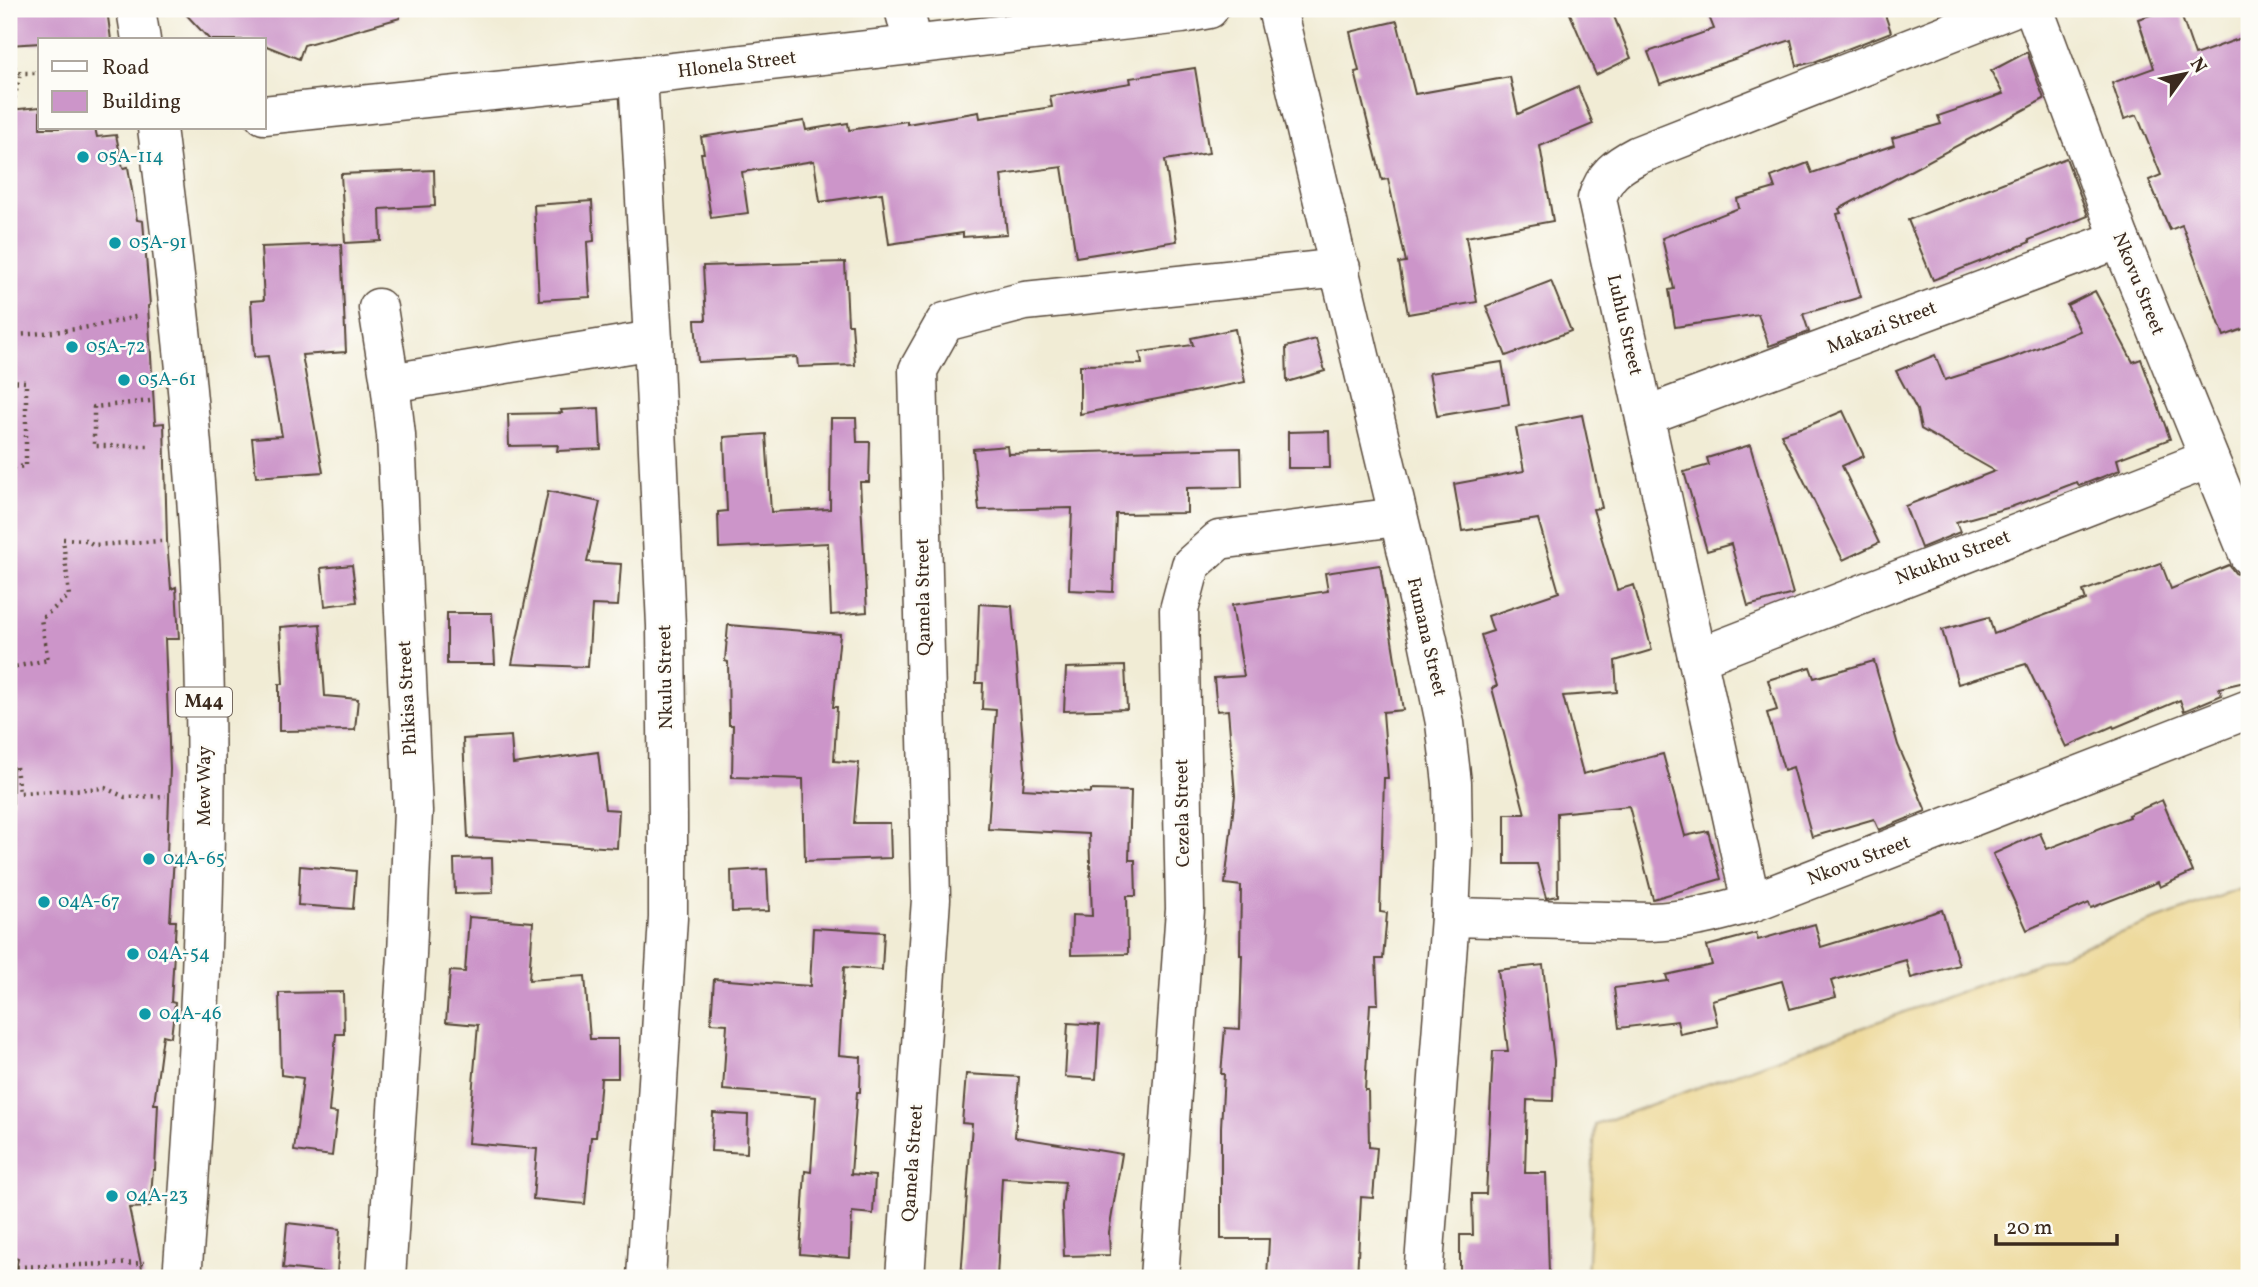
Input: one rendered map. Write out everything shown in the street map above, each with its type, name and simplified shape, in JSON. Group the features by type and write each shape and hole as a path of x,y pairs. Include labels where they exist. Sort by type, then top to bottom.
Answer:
{"street":[{"path":"136,9 141,38"},
{"name":"Hlonela Street","path":"266,115 638,76 909,26 1169,16 1209,9"},
{"name":"Fumana Street","path":"1277,9 1341,268 1397,517 1429,640 1445,723 1452,783 1450,917 1423,1278"},
{"name":"Luhlu Street","path":"1751,903 1597,199 1608,175 1619,165 1662,145 2010,9"},
{"name":"Nkovu Street","path":"2034,9 2119,239 2249,556"},
{"name":"Nkulu Street","path":"638,76 666,626 668,918 646,1278"},
{"name":"Mew Way","path":"160,130 187,398 203,623 206,796 201,992 183,1270"},
{"name":"Makazi Street","path":"1645,416 2119,239"},
{"name":"Qamela Street","path":"905,1278 931,899 918,370 945,322 1025,301 1341,268"},
{"name":"Phikisa Street","path":"378,308 396,435 413,811 407,955 386,1278"},
{"path":"390,383 653,340"},
{"name":"Nkukhu Street","path":"1697,658 2209,459"},
{"name":"Cezela Street","path":"1159,1278 1185,909 1179,610 1191,565 1219,540 1397,517"},
{"name":"Nkovu Street","path":"1450,917 1677,922 1751,903 2249,709"}],"path":[{"path":"9,62 20,73 38,73"},
{"path":"9,101 15,100 20,73"},
{"path":"9,335 31,335 114,323 177,306"},
{"path":"9,381 26,382 26,466 9,468"},
{"path":"187,398 94,407 94,446 191,446"},
{"path":"9,668 48,660 41,619 69,596 64,539 86,540 94,545 197,540"},
{"path":"9,767 16,767 19,793 105,788 125,797 206,796"},
{"path":"14,1278 14,1267 183,1270"}],"sand":[{"path":"2249,886 2249,1278 1587,1278 1595,1125"}],"building":[{"path":"9,9 107,9 111,38 38,38 38,43 9,45"},
{"path":"181,9 399,9 400,18 304,45 299,59 266,46 266,38 208,38"},
{"path":"1568,9 1611,9 1631,58 1596,75"},
{"path":"1706,9 1883,9 1891,32 1797,66 1791,40 1660,84 1648,52 1714,29"},
{"path":"2169,9 2179,9 2195,55 2249,35 2249,327 2224,336 2182,225 2170,230 2149,180 2161,175 2137,115 2124,119 2112,83 2154,68 2138,19"},
{"path":"1397,21 1415,94 1510,77 1518,114 1578,87 1593,124 1540,146 1553,221 1466,237 1477,302 1408,314 1399,263 1406,262 1388,179 1382,180 1355,72 1359,71 1350,32"},
{"path":"2027,52 2044,99 1839,209 1841,213 1837,214 1861,297 1803,314 1809,332 1769,346 1758,314 1675,327 1669,290 1674,289 1662,238 1739,208 1737,199 1775,188 1771,177 1808,163 1812,173 1894,145 1892,138 1941,124 1938,116 2003,94 1991,71"},
{"path":"1195,68 1209,153 1165,160 1177,241 1076,257 1062,167 1001,175 1007,234 963,237 963,233 889,244 882,193 820,202 814,161 742,172 748,213 711,218 701,137 804,121 806,130 848,123 849,130 979,112 980,118 1052,107 1050,96 1131,83 1130,78"},
{"path":"38,107 38,130 95,130 97,137 116,135 123,168 128,167 137,220 143,221 155,424 164,423 167,541 171,589 176,587 179,639 165,639 170,769 167,856 174,856 170,921 176,921 171,1002 175,1003 171,1037 163,1035 154,1104 158,1104 155,1170 150,1207 129,1208 144,1278 14,1278 18,1259 9,1256 9,1064 12,1011 9,1010 9,803 13,803 12,712 9,712 9,110"},
{"path":"2066,158 2088,216 1933,280 1908,220"},
{"path":"434,170 435,206 380,209 381,241 345,243 341,174"},
{"path":"592,201 594,241 587,242 590,297 539,300 534,205"},
{"path":"341,244 346,352 302,355 323,472 256,477 252,438 282,436 268,356 254,357 251,301 264,300 261,247"},
{"path":"845,262 848,324 852,324 855,365 798,367 797,357 698,362 695,320 706,320 703,266"},
{"path":"1551,281 1571,331 1506,356 1486,306"},
{"path":"2095,291 2133,362 2141,359 2170,439 2117,459 2120,470 2079,486 2077,482 2011,507 1956,522 1960,532 1921,548 1905,506 1995,471 1921,429 1917,410 1896,371 1935,355 1945,380 2004,361 2080,331 2067,305"},
{"path":"1235,329 1245,382 1080,414 1080,365 1142,364 1140,352 1193,345 1191,338"},
{"path":"1316,339 1325,371 1287,382 1286,347"},
{"path":"1502,362 1509,404 1437,416 1429,373"},
{"path":"599,408 601,449 557,451 558,445 509,446 508,414 562,413 561,410"},
{"path":"1843,411 1864,456 1842,466 1879,543 1843,560 1781,434"},
{"path":"1582,415 1602,508 1593,509 1617,590 1634,585 1652,650 1615,661 1617,692 1563,696 1583,774 1663,754 1685,836 1708,831 1721,879 1653,899 1629,806 1557,813 1558,896 1546,898 1537,864 1505,864 1505,814 1525,814 1492,688 1497,686 1481,635 1493,631 1488,616 1559,592 1538,519 1462,531 1454,484 1524,471 1516,428"},
{"path":"831,418 856,418 857,442 870,442 869,482 860,482 867,612 831,615 828,543 719,548 718,512 727,511 724,437 766,434 771,512 830,509"},
{"path":"1329,431 1330,468 1288,468 1288,432"},
{"path":"1750,445 1793,594 1748,606 1731,544 1707,551 1684,472 1709,465 1707,458"},
{"path":"1007,446 1008,454 1241,448 1242,487 1187,488 1187,513 1116,514 1113,592 1069,590 1072,508 979,510 973,449"},
{"path":"548,491 600,502 587,562 621,564 618,606 592,605 588,667 512,664"},
{"path":"2161,563 2171,589 2229,565 2235,573 2242,576 2249,593 2249,681 2219,688 2222,695 2184,711 2180,700 2066,747 2026,664 1958,684 1942,630 1989,617 1994,634 2086,600 2083,591"},
{"path":"352,565 357,602 325,606 321,568"},
{"path":"1380,565 1403,710 1383,712 1388,778 1384,778 1380,912 1387,913 1383,959 1376,959 1378,1004 1370,1004 1365,1090 1368,1090 1369,1147 1377,1148 1373,1198 1361,1197 1357,1278 1267,1278 1269,1239 1221,1239 1224,1074 1221,1074 1225,1028 1240,1029 1242,955 1241,886 1225,884 1235,795 1228,710 1217,711 1214,678 1244,676 1232,605 1328,591 1325,573"},
{"path":"979,604 1012,606 1025,769 1023,789 1091,793 1091,790 1131,791 1129,860 1135,860 1136,896 1127,896 1128,954 1071,955 1072,915 1092,916 1089,834 988,829 996,710 982,709 983,683 976,683"},
{"path":"447,613 492,613 495,664 447,664"},
{"path":"320,624 325,696 358,699 355,730 279,731 279,684 283,684 280,627"},
{"path":"728,625 840,634 833,707 837,707 834,761 859,763 854,823 890,823 891,858 805,861 803,779 732,777 733,725 729,725 728,662 725,661"},
{"path":"1874,661 1898,745 1926,811 1879,830 1874,819 1812,837 1793,767 1784,770 1767,713 1777,710 1768,680 1810,667 1814,678"},
{"path":"1125,666 1127,709 1064,711 1066,668"},
{"path":"511,736 513,764 598,752 605,809 619,810 617,848 468,838 463,739"},
{"path":"2162,800 2193,872 2160,887 2158,882 2091,908 2089,903 2027,930 1993,854 2040,833 2047,849 2129,817 2128,815"},
{"path":"492,858 493,893 455,894 454,859"},
{"path":"300,866 356,871 353,909 298,905"},
{"path":"767,869 769,911 732,912 731,871"},
{"path":"1942,910 1959,965 1911,978 1906,960 1831,981 1836,997 1790,1009 1782,981 1712,1000 1718,1026 1680,1034 1677,1021 1619,1028 1614,988 1668,981 1666,975 1712,965 1707,946 1756,933 1758,940 1815,924 1821,947"},
{"path":"469,917 533,922 529,980 585,976 590,1039 618,1039 618,1078 601,1078 596,1137 591,1137 585,1204 533,1199 537,1149 468,1143 478,1025 446,1022 450,971 465,972"},
{"path":"813,928 884,932 882,970 844,967 839,1055 861,1057 851,1174 875,1176 873,1214 852,1212 850,1258 800,1254 805,1171 811,1172 816,1097 723,1090 727,1024 711,1023 714,979 810,986"},
{"path":"1543,965 1554,1061 1553,1101 1527,1100 1525,1173 1546,1173 1549,1273 1509,1273 1509,1278 1460,1278 1460,1235 1473,1235 1472,1194 1486,1194 1493,1051 1508,1051 1498,970"},
{"path":"343,992 344,1034 336,1034 329,1112 337,1113 332,1156 294,1151 303,1078 281,1075 279,993"},
{"path":"1068,1023 1099,1025 1096,1079 1065,1077"},
{"path":"966,1074 1019,1077 1015,1137 1122,1154 1109,1232 1110,1255 1064,1256 1062,1206 1065,1182 1002,1178 997,1278 961,1278 972,1124 962,1123"},
{"path":"713,1113 748,1115 747,1153 711,1151"},
{"path":"287,1223 340,1229 337,1274 283,1268"}],"place":[{"name":"05A-114","path":"83,157"},
{"name":"05A-91","path":"115,243"},
{"name":"05A-72","path":"72,347"},
{"name":"05A-61","path":"124,380"},
{"name":"04A-65","path":"149,859"},
{"name":"04A-67","path":"44,902"},
{"name":"04A-54","path":"133,954"},
{"name":"04A-46","path":"145,1014"},
{"name":"04A-23","path":"112,1196"}]}
